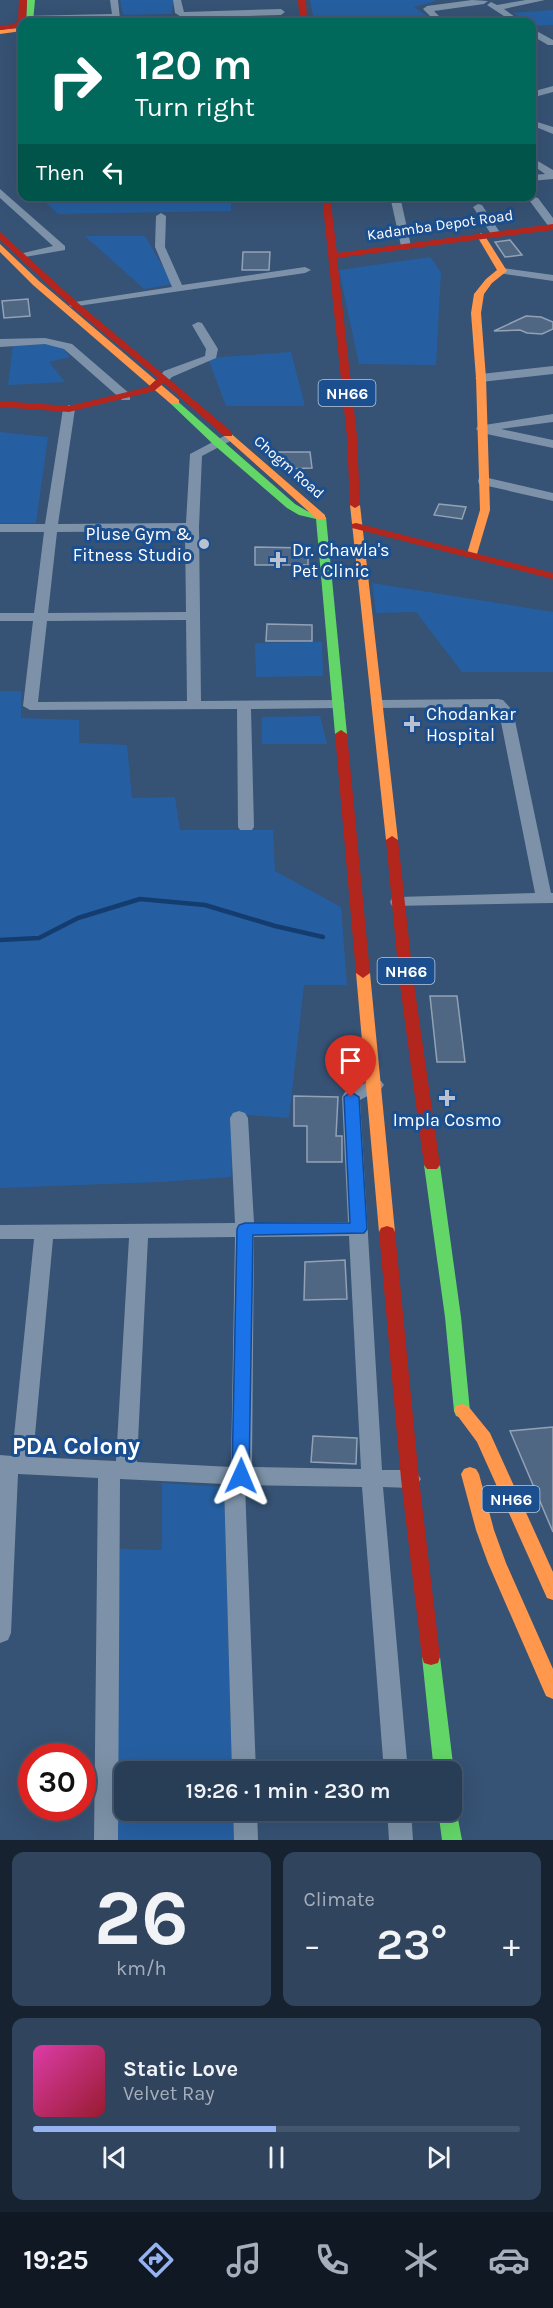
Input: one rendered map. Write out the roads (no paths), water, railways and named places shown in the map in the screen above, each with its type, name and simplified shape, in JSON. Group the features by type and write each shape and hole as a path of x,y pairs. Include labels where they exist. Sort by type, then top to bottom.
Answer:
{"main road":[{"path":"23,0 25,18"},
{"path":"27,18 31,0"},
{"path":"302,0 304,18"},
{"path":"0,30 18,25"},
{"name":"NH66","path":"326,201 352,437 356,526 378,704 398,902 453,1317 462,1411 484,1438 553,1592"},
{"name":"Kadamba Depot Road","path":"332,256 553,226"},
{"name":"Chogm Road","path":"0,235 224,440 291,506 303,513 321,517 338,704"},
{"path":"472,554 485,510 477,313 479,294 489,281 502,271 481,236"},
{"name":"Chogm Road","path":"0,247 75,316 160,381"},
{"path":"0,404 69,409 126,397 151,389 160,381"},
{"path":"356,526 553,576"},
{"name":"NH66","path":"338,704 410,1479 443,1761"},
{"path":"470,1474 496,1563 553,1690"},
{"path":"449,1821 452,1840"}],"street":[{"path":"99,18 117,17 114,0"},
{"path":"177,0 179,13 183,15 282,12"},
{"path":"437,18 427,9 484,0 511,18"},
{"path":"495,8 540,0"},
{"path":"536,34 552,43"},
{"path":"536,45 552,43"},
{"path":"536,94 553,89"},
{"path":"536,123 553,131"},
{"path":"536,163 553,175"},
{"path":"536,177 553,175"},
{"path":"0,192 61,248 23,256"},
{"path":"396,201 406,246"},
{"path":"535,201 553,226"},
{"path":"478,207 496,234"},
{"path":"160,216 160,248 178,288"},
{"path":"75,305 305,270"},
{"path":"502,271 553,278"},
{"path":"160,381 168,374 210,358 212,349 198,326"},
{"path":"0,343 45,341 68,346 126,397"},
{"path":"481,378 553,370"},
{"path":"69,409 51,528 30,706 338,704"},
{"path":"482,429 553,418"},
{"path":"482,429 553,444"},
{"path":"194,705 192,527 196,454 224,440"},
{"path":"484,481 553,497"},
{"path":"0,528 192,527"},
{"path":"0,617 193,616"},
{"path":"378,704 498,703 506,711 548,898 398,902"},
{"path":"244,705 246,827"},
{"path":"375,1084 351,1097 372,1478 395,1761"},
{"path":"239,1118 245,1229 237,1476 243,1761"},
{"path":"0,1232 359,1229"},
{"path":"106,1840 117,1470 139,1231"},
{"path":"0,1633 10,1465 44,1232"},
{"path":"10,1465 237,1476 410,1479"},
{"path":"245,1821 246,1840"},
{"path":"400,1821 401,1840"}],"waterway":[{"path":"0,940 39,938 78,918 140,899 205,905 275,926 323,937"}],"place":[{"name":"Pluse Gym & Fitness Studio","path":"204,544"},
{"name":"Dr. Chawla's Pet Clinic","path":"278,560"},
{"name":"Chodankar Hospital","path":"412,724"},
{"name":"Impla Cosmo","path":"447,1098"}],"district":[{"name":"PDA Colony","path":"76,1446"}]}
